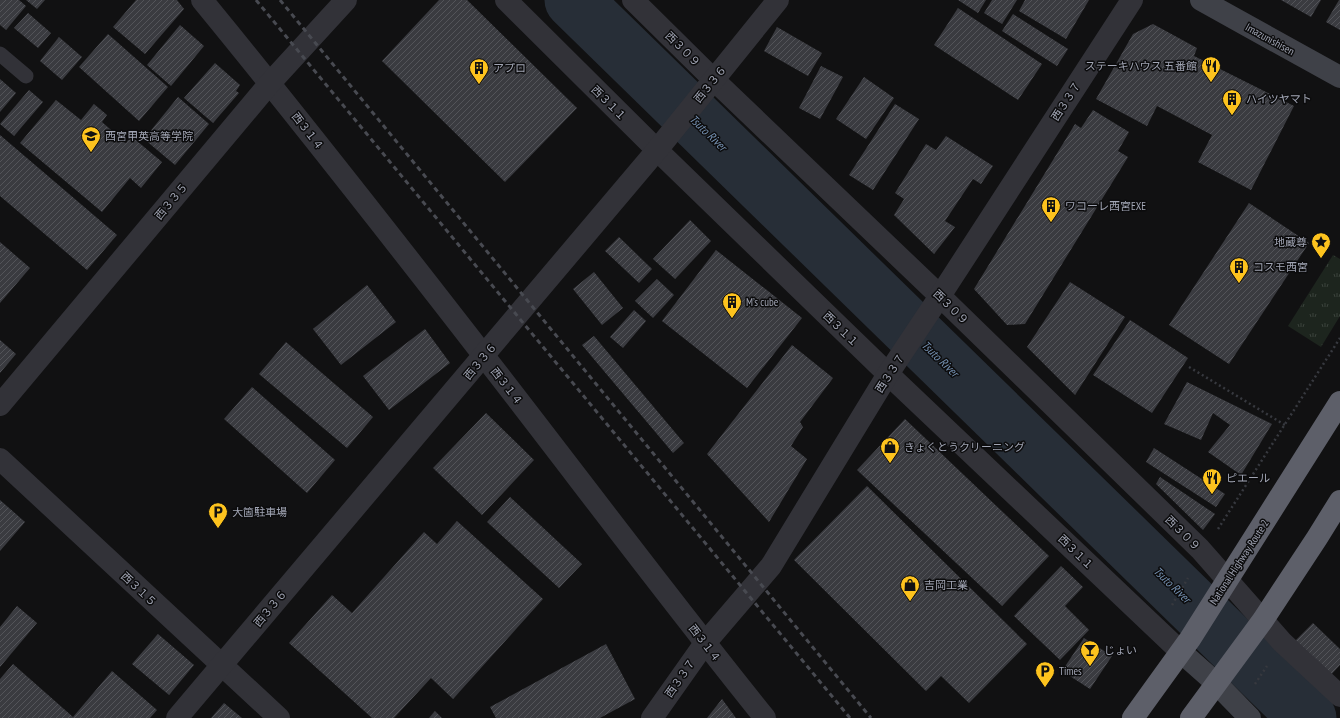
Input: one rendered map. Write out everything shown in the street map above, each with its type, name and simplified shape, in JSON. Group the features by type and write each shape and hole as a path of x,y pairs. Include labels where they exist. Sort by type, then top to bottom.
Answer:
{"highway":[{"name":"National Highway Route 2","path":"1133,718 1186,646 1340,402"},
{"path":"1191,718 1259,624 1340,501"}],"street":[{"name":"西３１４","path":"202,0 270,83 484,356 705,643 765,718"},
{"name":"西３３５","path":"0,405 270,83 346,0"},
{"name":"西３１１","path":"506,0 657,150 894,366 1186,646"},
{"name":"西３０９","path":"633,0 1200,549 1223,587 1259,624 1288,648 1340,696"},
{"name":"西３３６","path":"177,718 657,150 778,0"},
{"name":"西３３７","path":"652,718 705,643 771,566 894,366 1132,0"},
{"name":"Imazunishisen","path":"1200,0 1340,77"},
{"name":"西３１５","path":"0,459 221,666 279,718"},
{"path":"1186,646 1220,678 1250,718"}],"lane":[{"path":"0,54 26,76"}],"path":[{"path":"1216,534 1340,338"},
{"path":"1189,367 1285,425"},
{"path":"1169,608 1190,575"},
{"path":"1252,688 1269,662"}],"green space":[{"path":"1333,255 1340,259 1340,316 1321,347 1288,326"}],"building":[{"path":"0,0 19,0 26,6 6,30 0,25"},
{"path":"26,0 45,0 37,9"},
{"path":"136,0 177,0 184,9 145,54 113,27"},
{"name":"アプロ","path":"439,0 467,0 577,108 505,182 382,61"},
{"path":"958,0 986,0 978,13"},
{"path":"992,0 1017,0 1002,24 984,13"},
{"path":"1025,0 1089,0 1066,39 1019,11"},
{"path":"1281,0 1321,0 1311,17"},
{"path":"1340,0 1340,30 1326,22"},
{"path":"958,8 1042,64 1018,100 934,45"},
{"path":"28,13 51,33 38,48 14,28"},
{"path":"1013,14 1068,49 1057,66 1002,31"},
{"name":"ハイツヤマト","path":"1153,24 1197,48 1194,56 1294,106 1251,190 1198,162 1212,135 1157,106 1147,126 1096,99 1133,34"},
{"path":"180,25 204,46 171,86 147,65"},
{"path":"777,27 822,53 808,76 764,51"},
{"path":"108,34 168,87 139,121 79,67"},
{"path":"59,37 82,57 62,80 40,61"},
{"path":"215,63 240,85 236,91 239,93 213,123 184,98"},
{"path":"821,66 843,77 820,119 799,108"},
{"path":"864,77 894,98 866,139 836,119"},
{"path":"0,79 16,93 0,112"},
{"path":"29,90 43,102 14,136 0,124"},
{"path":"178,97 209,124 175,165 144,139"},
{"name":"西宮甲英高等学院","path":"56,100 81,120 94,104 107,115 102,122 126,143 131,136 162,162 141,188 130,178 102,212 20,143"},
{"path":"895,104 919,119 873,190 849,175"},
{"name":"ワコーレ西宮EXE","path":"1093,110 1129,132 1118,151 1128,157 1025,324 1007,325 974,289 1075,124 1081,128"},
{"path":"0,135 117,235 87,270 0,196"},
{"path":"946,136 993,166 981,184 973,179 945,221 955,227 934,254 894,215 904,199 895,193 926,144 936,150"},
{"name":"コスモ西宮","path":"1249,203 1309,243 1229,364 1169,325"},
{"path":"690,220 711,241 675,279 653,259"},
{"path":"619,237 652,269 639,283 605,251"},
{"path":"0,242 30,268 0,303"},
{"name":"M’s cube","path":"716,250 802,318 747,388 662,321"},
{"path":"594,272 623,308 602,325 573,289"},
{"path":"657,279 674,295 653,318 635,301"},
{"path":"1070,282 1125,317 1075,395 1027,347"},
{"path":"367,285 396,322 341,365 313,329"},
{"path":"634,310 646,321 623,348 610,337"},
{"path":"1130,320 1188,358 1152,413 1093,375"},
{"path":"425,329 450,363 389,410 363,376"},
{"path":"594,336 684,443 673,453 582,345"},
{"path":"0,340 16,354 0,373"},
{"path":"286,342 373,417 347,448 259,374"},
{"path":"792,345 833,378 800,422 803,427 791,446 807,459 769,522 707,454"},
{"path":"1187,382 1272,424 1241,475 1208,452 1230,425 1213,413 1201,440 1164,424"},
{"path":"252,387 335,460 307,493 224,419"},
{"path":"486,413 534,460 482,515 433,468"},
{"path":"905,419 1049,556 1002,606 857,470"},
{"path":"1154,448 1225,494 1216,507 1146,462"},
{"path":"1160,477 1215,514 1203,530 1156,484"},
{"name":"吉岡工業","path":"867,486 1027,644 969,703 941,676 926,691 794,560"},
{"path":"510,497 582,564 559,588 487,522"},
{"path":"0,500 25,522 0,551"},
{"path":"457,521 543,599 453,699 431,678 394,718 372,718 289,643 332,595 352,613 424,532 437,544"},
{"path":"1061,566 1083,587 1065,606 1089,630 1060,660 1014,616"},
{"path":"17,606 37,623 0,667 0,627"},
{"path":"1313,623 1340,649 1340,665 1329,677 1293,643"},
{"path":"158,634 194,665 169,695 132,664"},
{"path":"1084,638 1112,656 1090,689 1062,671"},
{"path":"606,644 635,699 600,718 496,718 490,707"},
{"path":"13,664 73,717 112,671 157,710 150,718 0,718 0,679"},
{"path":"722,699 736,718 707,718"},
{"path":"224,703 242,718 211,718"},
{"path":"435,711 442,718 429,718"}],"waterway":[{"name":"Tsuto River","path":"573,0 1308,718"}],"railway":[{"path":"256,0 850,718"},
{"path":"280,0 871,718"}],"place":[{"name":"ステーキハウス 五番館","path":"1211,83"},
{"name":"アプロ","path":"479,85"},
{"name":"ハイツヤマト","path":"1232,116"},
{"name":"西宮甲英高等学院","path":"91,153"},
{"name":"ワコーレ西宮EXE","path":"1051,223"},
{"name":"地蔵尊","path":"1321,259"},
{"name":"コスモ西宮","path":"1239,284"},
{"name":"M’s cube","path":"732,319"},
{"name":"きょくとうクリーニング","path":"890,464"},
{"name":"ピエール","path":"1212,495"},
{"name":"大箇駐車場","path":"218,529"},
{"name":"吉岡工業","path":"910,602"},
{"name":"じょい","path":"1090,667"},
{"name":"Times","path":"1045,688"}]}
